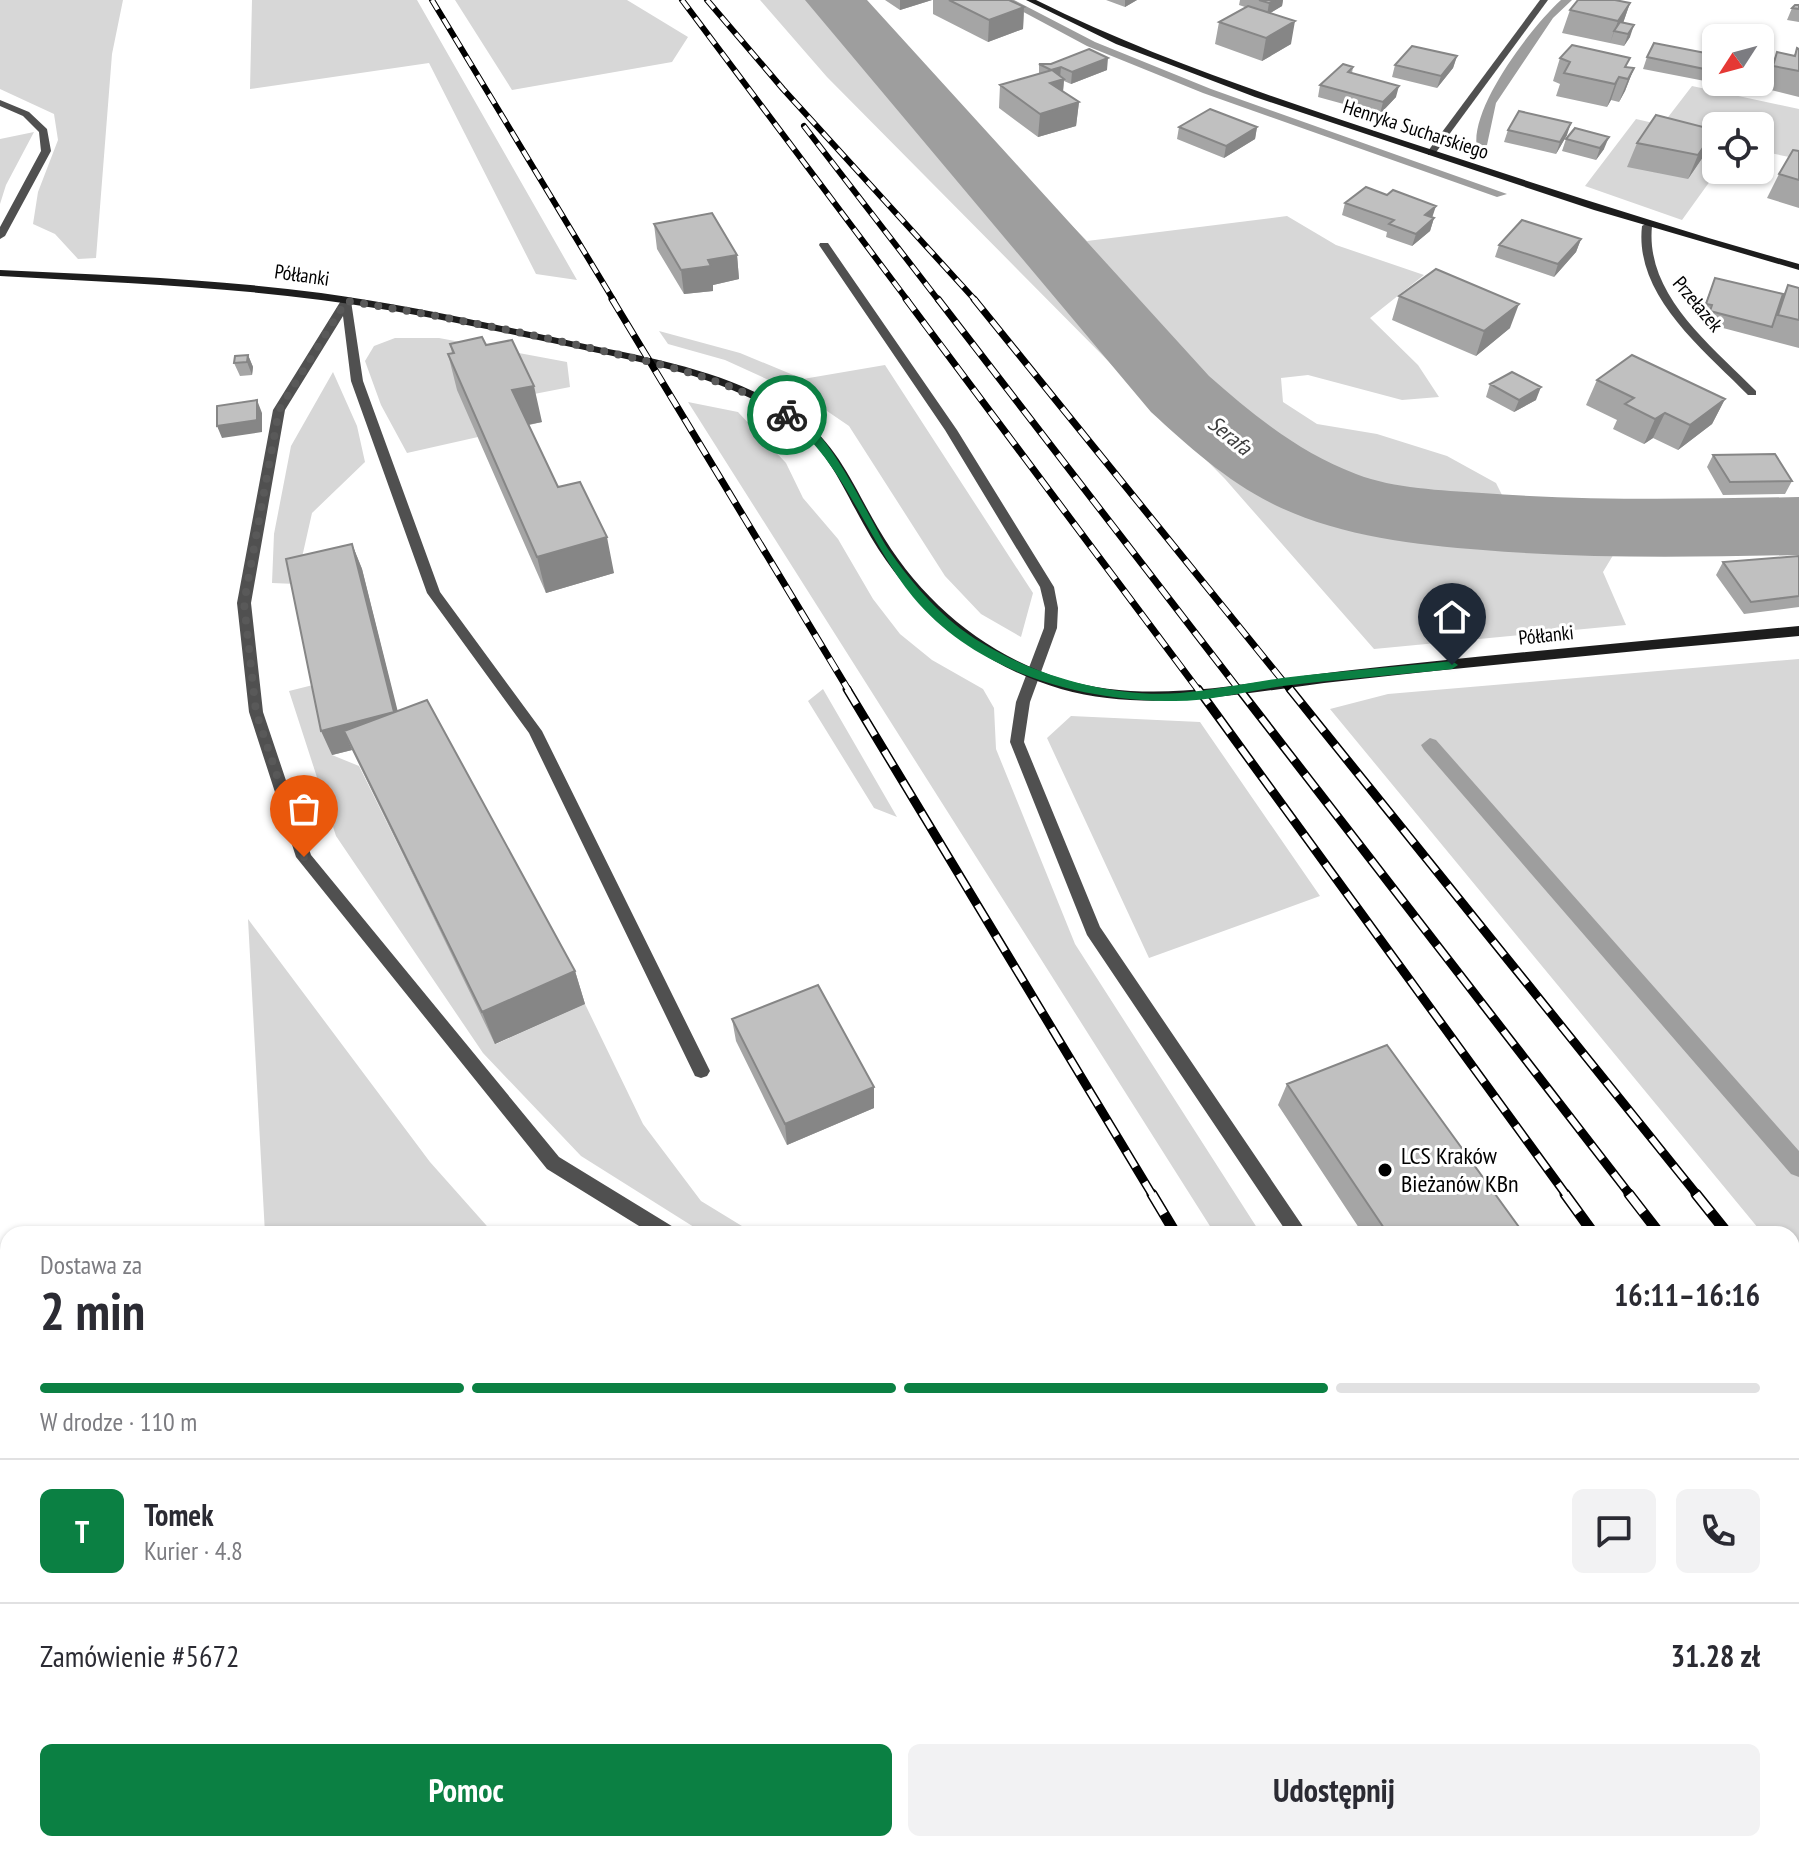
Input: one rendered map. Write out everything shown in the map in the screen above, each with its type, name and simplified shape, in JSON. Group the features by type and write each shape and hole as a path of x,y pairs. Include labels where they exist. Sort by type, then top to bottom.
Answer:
{"street":[{"name":"Henryka Sucharskiego","path":"1030,0 1095,31 1239,90 1647,226 1799,267"},
{"path":"1431,153 1544,0"},
{"path":"0,103 26,114 44,131 46,151 0,236"},
{"name":"Przełazek","path":"1647,226 1643,238 1660,293 1752,393"},
{"path":"824,245 951,430 1047,587 1054,616 1016,724 1017,742 1079,901 1112,963 1293,1226"},
{"name":"Półłanki","path":"0,273 248,288 346,301 651,361 700,375 766,403 803,425 830,453 900,575 927,605 979,647 1034,674 1092,691 1177,697 1284,682 1799,631"},
{"path":"346,301 357,381 434,593 535,731 701,1071"},
{"path":"346,301 279,410 244,603 256,712 304,857 553,1163 655,1226"}],"shaded area":[{"path":"0,0 123,0 112,54 96,258 78,259 55,234 33,224 38,192 58,140 54,114 0,89"},
{"path":"252,0 417,0 577,280 536,274 429,63 250,89"},
{"path":"455,0 627,0 688,37 672,62 512,90"},
{"path":"760,0 849,0 1087,241 1287,216 1336,245 1424,275 1370,318 1418,365 1439,397 1402,400 1308,375 1281,378 1283,402 1317,424 1377,434 1447,456 1496,483 1506,503 1799,502 1799,545 1618,547 1603,572 1626,625 1374,649 1225,479 827,77"},
{"path":"1692,86 1702,88 1702,96 1739,96 1799,109 1799,159 1774,154 1774,112 1702,112 1702,184 1708,184 1682,220 1585,186 1636,119 1662,125"},
{"path":"34,132 6,185 0,204 0,139"},
{"path":"659,331 740,353 803,379 885,365 1033,593 1021,637 981,614 945,576 849,426 808,398 725,360 668,344"},
{"path":"395,338 439,338 567,362 570,387 529,395 478,437 407,453 381,405 365,361 374,346"},
{"path":"333,372 357,426 365,462 312,513 296,584 272,583 274,534 291,446"},
{"path":"688,402 738,412 786,463 803,498 838,539 873,599 900,634 932,660 983,689 994,708 996,749 1075,944 1256,1226 1210,1226"},
{"path":"1799,659 1799,1226 1756,1226 1330,709 1388,694"},
{"path":"317,684 332,755 359,766 496,1044 585,1004 643,1124 701,1201 742,1226 692,1226 581,1156 483,1053 336,836 289,691"},
{"path":"823,689 897,817 874,808 808,701"},
{"path":"1071,716 1200,722 1320,896 1149,958 1047,738"},
{"path":"248,919 430,1162 487,1226 265,1226"}],"building":[{"path":"949,0 1009,0 1024,7 989,20"},
{"path":"1578,0 1630,3 1618,21 1570,10"},
{"path":"1248,6 1295,21 1266,38 1219,22"},
{"path":"1620,22 1634,25 1628,34 1614,31"},
{"path":"1654,43 1702,52 1702,68 1647,57"},
{"path":"1572,45 1630,58 1625,67 1634,68 1628,79 1619,77 1615,84 1564,73 1570,62 1560,58"},
{"path":"1412,46 1457,56 1441,76 1395,65"},
{"path":"1797,48 1799,71 1774,66 1777,52 1795,56"},
{"path":"1089,49 1108,58 1072,72 1061,67 1051,70 1039,64 1051,64"},
{"path":"1343,64 1353,67 1348,72 1399,86 1383,102 1320,85"},
{"path":"1052,70 1064,79 1050,83 1079,102 1040,114 1000,85"},
{"path":"1210,109 1257,127 1226,146 1179,127"},
{"path":"1519,111 1571,123 1560,142 1508,130"},
{"path":"1656,115 1702,127 1702,149 1698,155 1637,143"},
{"path":"1575,128 1609,137 1600,148 1566,139"},
{"path":"1793,150 1799,151 1799,180 1779,174"},
{"path":"1366,187 1387,195 1393,190 1436,206 1425,215 1434,218 1416,234 1389,224 1394,220 1345,203"},
{"path":"712,213 737,255 708,260 711,266 681,270 654,224"},
{"path":"1522,220 1581,239 1558,264 1499,245"},
{"path":"1436,269 1519,304 1484,331 1399,296"},
{"path":"1715,278 1783,294 1772,327 1710,311 1712,305 1706,304"},
{"path":"1788,285 1799,288 1799,320 1778,315"},
{"path":"482,337 486,345 512,340 534,386 512,390 558,487 580,482 607,537 537,557 448,354 454,353 450,344"},
{"path":"248,355 247,362 234,363 235,356"},
{"path":"1632,355 1725,399 1690,425 1665,413 1655,419 1625,404 1634,398 1597,380"},
{"path":"1512,372 1541,387 1519,400 1490,384"},
{"path":"257,400 257,420 217,426 217,406"},
{"path":"1775,454 1792,481 1730,482 1713,455"},
{"path":"352,544 394,712 321,731 286,559"},
{"path":"1799,556 1799,596 1751,602 1723,562"},
{"path":"427,700 575,971 482,1012 344,731"},
{"path":"818,985 874,1087 785,1124 732,1019"},
{"name":"LCS Kraków Bieżanów KBn","path":"1387,1045 1518,1226 1383,1226 1287,1084"}],"waterway":[{"name":"Serafa","path":"835,0 1180,394 1240,445 1289,477 1347,501 1451,519 1595,528 1799,526"},
{"path":"1006,0 1091,44 1207,91 1501,194"},
{"path":"1481,145 1490,103 1549,16 1567,0"},
{"path":"1430,745 1799,1167"}],"railway":[{"path":"432,0 614,301"},
{"path":"682,0 908,301"},
{"path":"707,0 783,89 976,301"},
{"path":"804,126 939,301"},
{"path":"612,299 849,691"},
{"path":"906,299 1199,691"},
{"path":"938,299 1240,691"},
{"path":"974,299 1291,691"},
{"path":"847,689 1153,1196"},
{"path":"1198,689 1567,1196"},
{"path":"1239,689 1631,1196"},
{"path":"1290,689 1698,1196"},
{"path":"1152,1194 1171,1226"},
{"path":"1565,1194 1588,1226"},
{"path":"1629,1194 1654,1226"},
{"path":"1696,1194 1722,1226"}],"way so far":[{"path":"304,857 256,712 244,603 279,410 346,301 651,361 700,375 745,393 787,415"}],"place":[{"name":"LCS Kraków Bieżanów KBn","path":"1385,1170"}],"route":[{"path":"787,415 803,425 830,453 883,549 900,575 935,614 979,647 1034,674 1092,691 1142,697 1177,697 1284,682 1452,665"}]}
